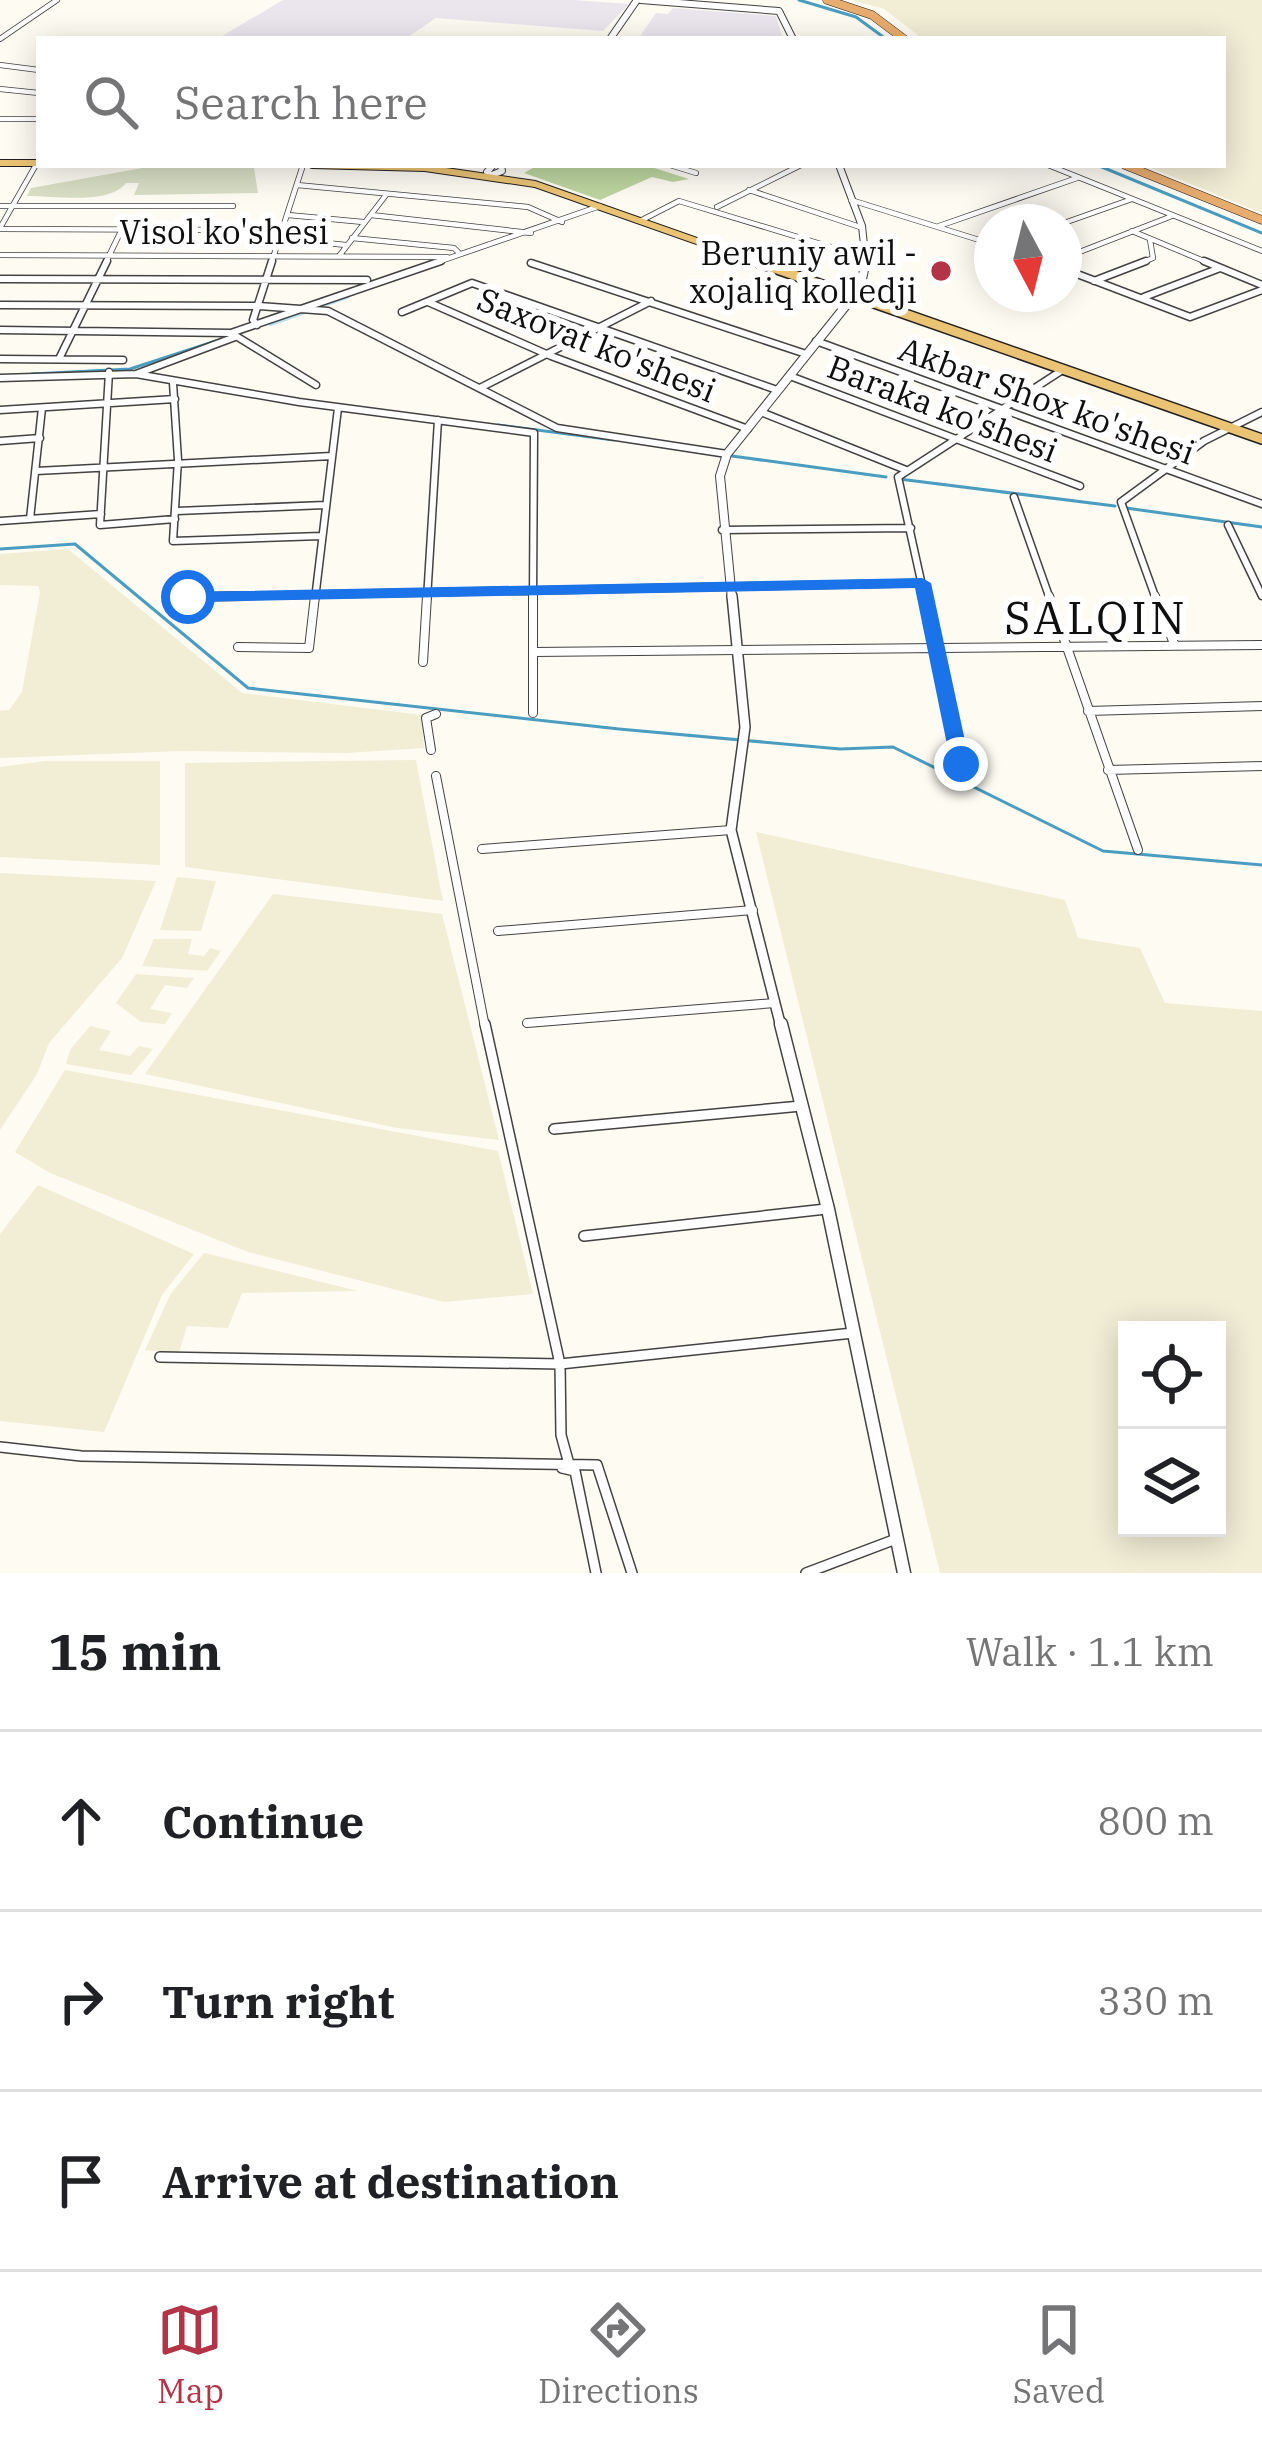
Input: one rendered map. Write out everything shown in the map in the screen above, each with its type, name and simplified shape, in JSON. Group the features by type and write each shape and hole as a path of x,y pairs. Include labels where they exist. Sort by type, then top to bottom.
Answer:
{"highway":[{"path":"829,0 872,15 900,36"},
{"path":"1132,168 1262,220"}],"main road":[{"path":"0,163 36,163"},
{"path":"434,168 472,173 494,170 1262,439"}],"street":[{"path":"0,39 57,0"},
{"path":"612,36 639,0 779,11 792,36"},
{"path":"0,65 36,70"},
{"path":"0,89 36,93"},
{"path":"0,119 36,119"},
{"path":"0,228 36,167"},
{"path":"257,325 253,320 302,168"},
{"path":"681,168 696,172"},
{"path":"714,208 795,168"},
{"path":"840,168 868,259 855,295 728,454 720,476 744,739 731,830 828,1209 904,1573"},
{"path":"1055,168 1262,250"},
{"path":"939,226 1078,178"},
{"path":"297,185 528,207 563,222"},
{"path":"749,190 860,227"},
{"path":"339,256 387,194"},
{"path":"1082,217 1133,199"},
{"path":"851,200 974,238"},
{"path":"640,221 679,201 868,259"},
{"path":"0,206 233,206"},
{"path":"136,374 374,280 458,253 474,253 600,206"},
{"path":"289,215 364,222"},
{"path":"370,215 532,233"},
{"path":"1082,251 1174,215"},
{"path":"0,228 282,230"},
{"path":"59,359 122,229"},
{"path":"1132,231 1262,287"},
{"path":"278,238 346,245"},
{"path":"352,238 454,248 458,253"},
{"path":"1094,281 1153,258 1150,238"},
{"name":"Visol ko'shesi","path":"0,254 447,257"},
{"path":"531,262 806,354"},
{"path":"1142,298 1221,268"},
{"path":"1082,276 1190,317 1262,287"},
{"path":"0,279 374,280"},
{"path":"402,312 472,283 777,390"},
{"path":"479,389 651,301"},
{"name":"Saxovat ko'shesi","path":"428,302 551,356 748,429"},
{"path":"0,305 328,310 557,428 728,454"},
{"path":"0,331 233,335 316,385"},
{"name":"Akbar Shox ko'shesi","path":"816,341 1262,504"},
{"path":"0,358 123,360"},
{"path":"956,770 961,764 898,484 906,470 1064,369"},
{"path":"109,372 100,525 325,505"},
{"path":"0,378 136,374 338,408 534,433 532,713"},
{"name":"Baraka ko'shesi","path":"790,376 1080,486"},
{"path":"173,383 178,460 173,541 321,536"},
{"path":"0,410 175,399"},
{"path":"30,519 42,407"},
{"path":"238,646 309,648 338,408"},
{"path":"761,412 906,470"},
{"path":"1175,646 1120,512 1121,502 1229,427 1262,412"},
{"path":"423,662 438,420"},
{"path":"0,440 40,438"},
{"path":"36,471 178,460 332,456"},
{"path":"1014,497 1138,850"},
{"path":"0,521 101,514"},
{"path":"1228,525 1262,596"},
{"path":"722,530 911,528"},
{"path":"188,597 922,583"},
{"path":"533,652 1262,645"},
{"path":"1088,711 1262,706"},
{"path":"431,749 426,718 436,714"},
{"path":"1108,770 1262,766"},
{"path":"436,776 497,1087 560,1364 561,1435 569,1464"},
{"path":"482,849 731,830"},
{"path":"497,931 754,910"},
{"path":"527,1023 776,1003"},
{"path":"554,1130 801,1106"},
{"path":"584,1235 828,1209"},
{"path":"160,1357 560,1364 855,1333"},
{"path":"0,1447 81,1456 575,1471 596,1573"},
{"path":"554,1467 597,1465 632,1573"},
{"path":"806,1573 897,1539"}],"shaded area":[{"path":"283,0 629,4 603,31 436,18 409,36 222,36"},
{"path":"852,0 1262,0 1262,213 1151,168 1226,168 1226,36 919,36 884,9"},
{"path":"673,8 776,16 782,36 640,36 656,13 668,14"},
{"path":"68,549 242,693 422,715 424,748 0,758 0,711 9,710 22,692 40,592 38,586 0,585 0,554"},
{"path":"416,760 443,901 185,867 185,763"},
{"path":"45,761 160,761 160,865 0,857 0,767"},
{"path":"756,832 1065,900 1078,938 1140,948 1165,1003 1262,1011 1262,1573 940,1573"},
{"path":"0,873 156,881 122,958 49,1043 37,1074 0,1130"},
{"path":"177,877 216,881 201,931 160,930"},
{"path":"273,894 442,914 499,1140 397,1128 145,1074"},
{"path":"154,939 192,939 188,954 204,956 210,948 221,951 207,971 142,966"},
{"path":"136,974 194,978 187,988 165,985 150,1009 172,1013 165,1024 141,1022 116,1003"},
{"path":"90,1026 111,1031 99,1050 130,1056 139,1046 153,1049 131,1075 66,1064 70,1050"},
{"path":"65,1070 498,1151 533,1294 444,1302 248,1252 50,1173 15,1152"},
{"path":"38,1185 194,1254 162,1295 104,1432 0,1421 0,1234"},
{"path":"204,1253 358,1291 242,1293 228,1328 187,1326 179,1353 145,1350 170,1295"}],"green space":[{"path":"142,168 254,168 258,193 134,195 139,183 126,183 108,194 67,198 27,196 31,188"},
{"path":"533,168 654,168 689,179 673,182 652,177 600,200 524,173"}],"waterway":[{"path":"799,0 856,17 882,36"},
{"path":"1104,168 1262,233"},
{"path":"315,307 347,296"},
{"path":"271,323 308,310"},
{"path":"32,374 130,369 216,341"},
{"path":"498,425 614,440"},
{"path":"732,456 886,477"},
{"path":"899,479 1115,506"},
{"path":"1126,508 1262,527"},
{"path":"0,549 75,544 248,688 619,729 840,749 893,747 1103,851 1262,865"}],"place":[{"name":"Beruniy awil - xojaliq kolledji","path":"941,271"}],"district":[{"name":"SALQIN","path":"1096,617"}],"route":[{"path":"188,597 922,583 961,764"}]}
